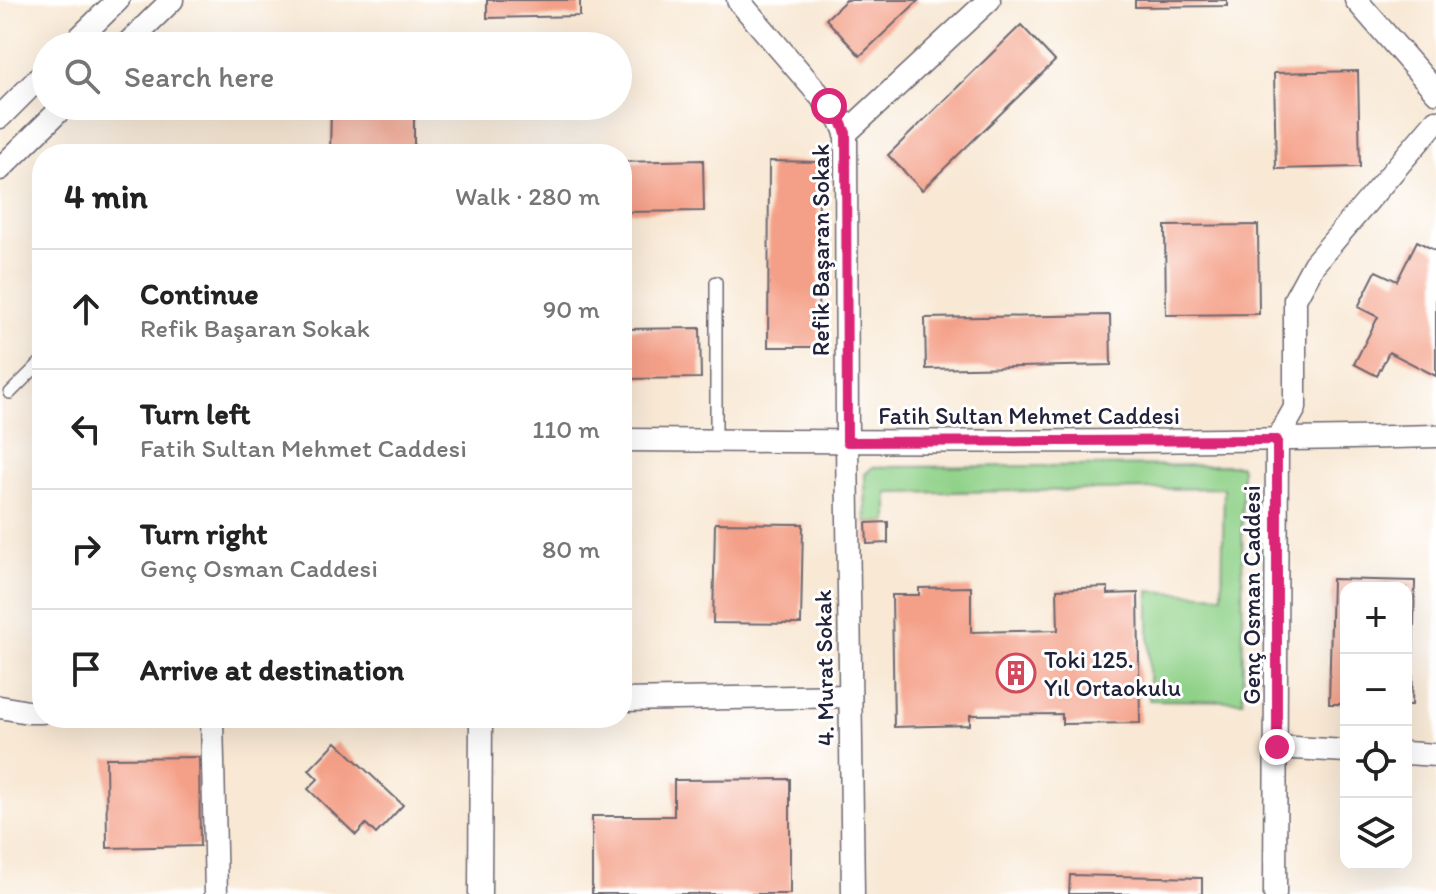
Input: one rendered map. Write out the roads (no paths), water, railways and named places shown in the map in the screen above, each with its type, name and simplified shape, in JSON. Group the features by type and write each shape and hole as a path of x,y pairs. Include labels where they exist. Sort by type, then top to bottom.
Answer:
{"street":[{"path":"85,32 118,0"},
{"path":"139,32 172,0"},
{"name":"Refik Başaran Sokak","path":"738,0 840,119 846,133 847,442"},
{"path":"846,133 989,0"},
{"path":"1356,0 1436,92"},
{"path":"0,117 32,85"},
{"path":"0,169 50,120"},
{"path":"1277,440 1295,408 1295,299 1314,264 1436,121"},
{"name":"Fatih Sultan Mehmet Caddesi","path":"632,440 1277,440 1436,436"},
{"name":"Genç Osman Caddesi","path":"1275,894 1277,440"},
{"name":"4. Murat Sokak","path":"847,442 853,894"},
{"path":"632,700 850,696"},
{"path":"0,707 32,712"},
{"path":"212,728 216,894"},
{"path":"480,894 481,728"},
{"path":"1277,747 1340,751"},
{"path":"1412,753 1436,755"}],"lane":[{"path":"716,282 716,441"},
{"path":"10,393 32,371"}],"place":[{"name":"Toki 125. Yıl Ortaokulu","path":"1016,673"}]}
